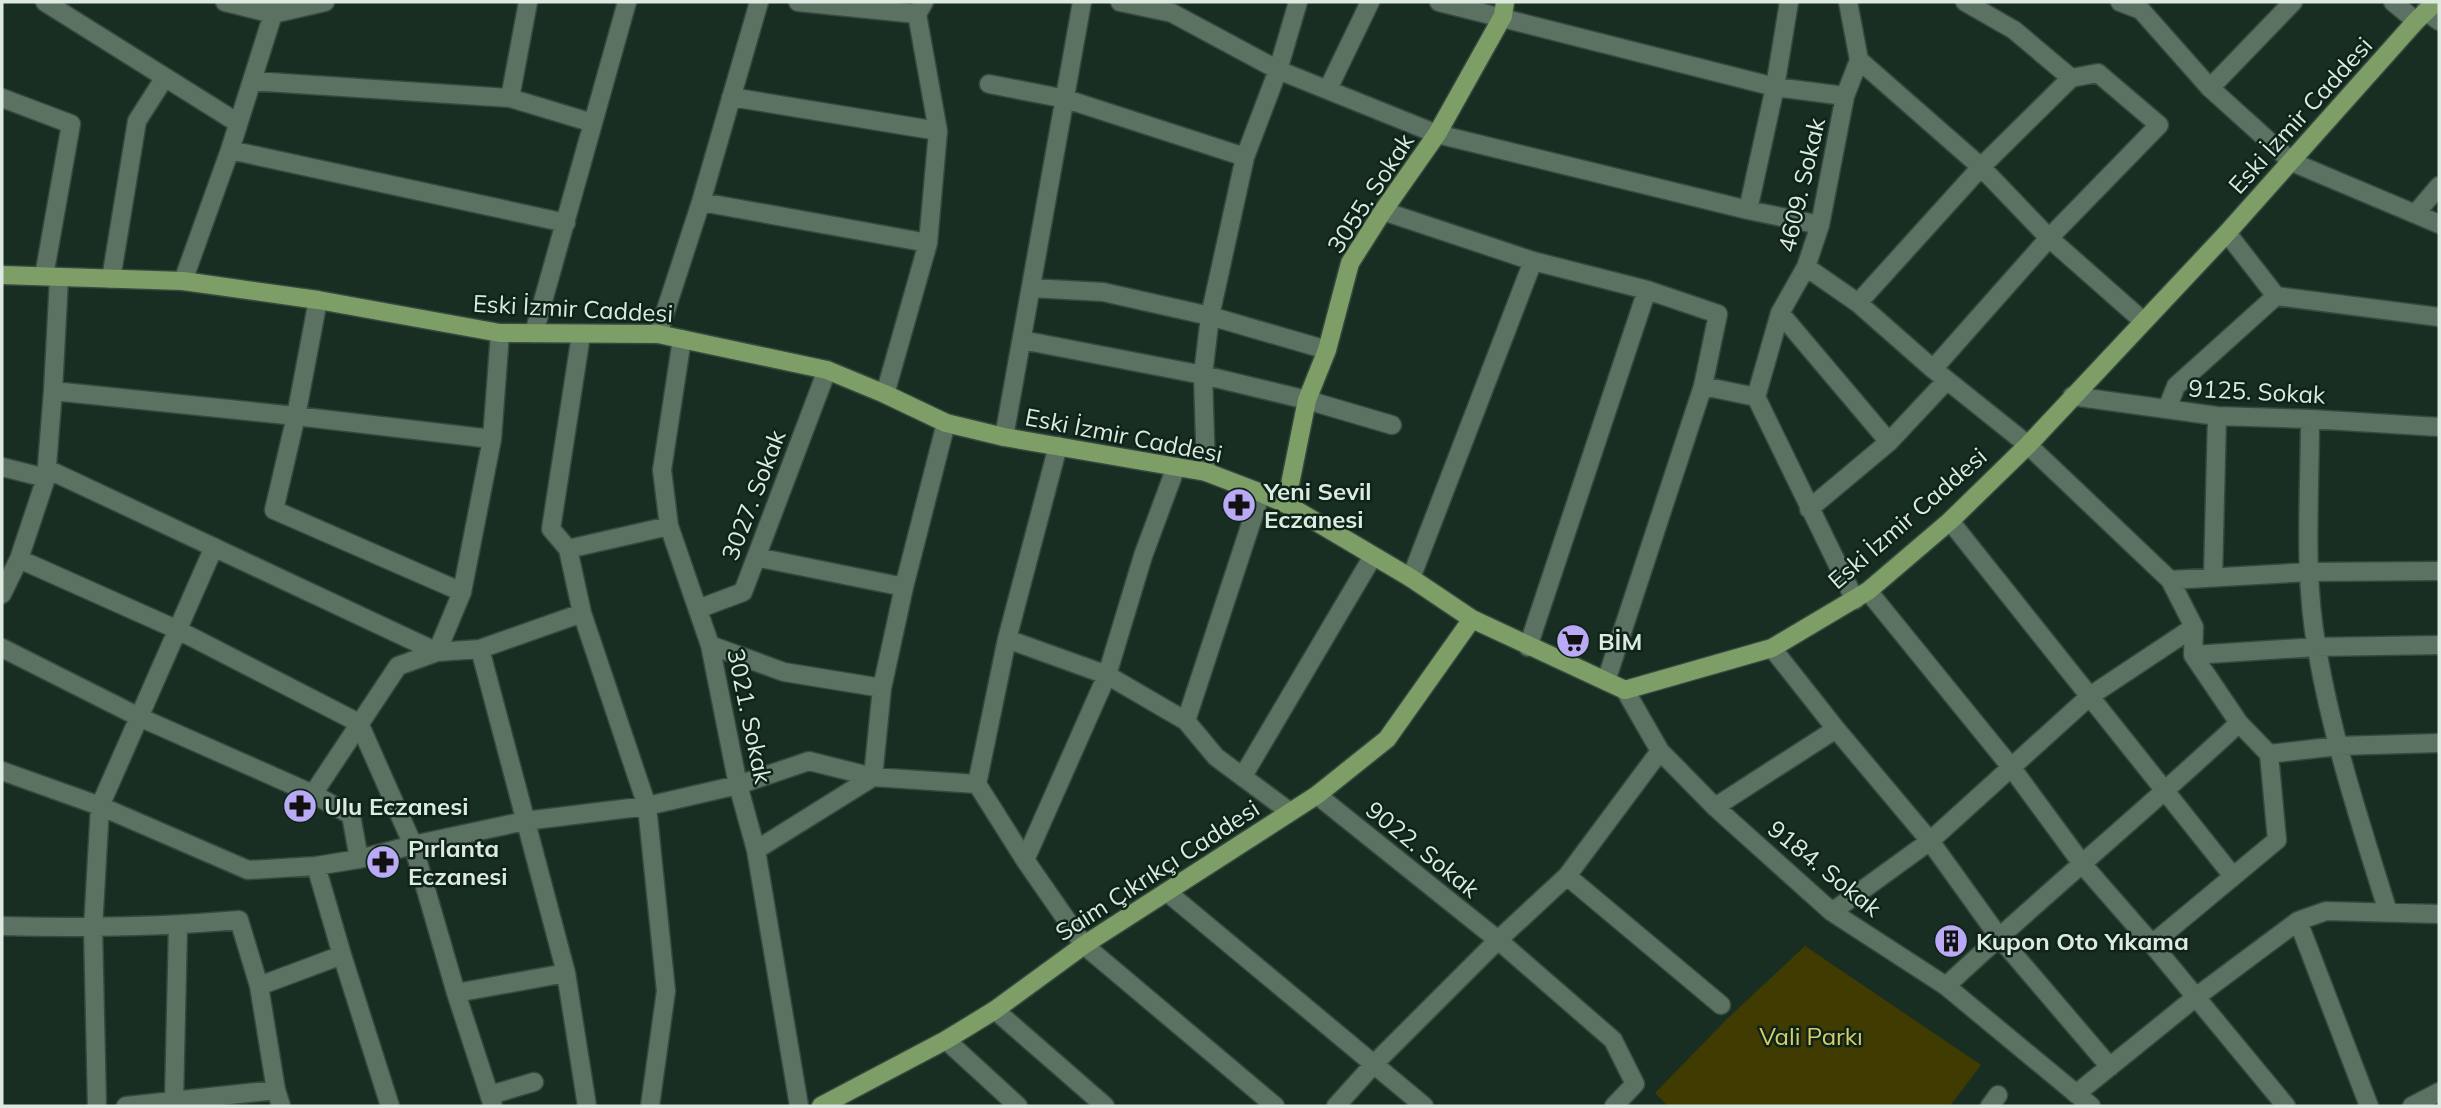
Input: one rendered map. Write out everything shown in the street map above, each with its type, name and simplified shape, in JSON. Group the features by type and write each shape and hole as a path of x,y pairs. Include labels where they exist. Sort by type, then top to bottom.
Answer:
{"main road":[{"name":"3055. Sokak","path":"1286,504 1307,400 1326,350 1350,263 1437,134 1504,9"},
{"name":"Eski İzmir Caddesi","path":"2,275 183,281 318,300 500,333 658,334 827,370 946,423 1004,437 1206,472 1261,493 1286,504 1411,578 1472,619 1625,690 1772,648 1861,596 1950,521 2028,445 2429,14"},
{"name":"Saim Çıkrıkçı Caddesi","path":"821,1106 946,1040 995,1010 1084,946 1317,795 1387,739 1472,619"}],"street":[{"path":"45,2 238,123"},
{"path":"225,2 272,8 325,2"},
{"path":"510,98 528,2"},
{"path":"534,333 627,2"},
{"path":"658,334 701,202 759,2"},
{"path":"798,2 921,8 937,131 928,243 885,394"},
{"path":"1004,437 1082,2"},
{"path":"1120,2 1172,13 1278,70 1437,134 1820,225"},
{"path":"1206,472 1203,375 1210,316 1245,157 1278,70 1298,2"},
{"path":"1328,89 1370,2"},
{"path":"1439,2 1504,9 1775,87 1845,96"},
{"path":"1748,210 1775,87 1789,2"},
{"path":"1849,2 1859,60 1981,167 2049,238 2143,321"},
{"path":"1965,2 2014,30 2071,78"},
{"path":"2120,2 2144,6 2210,88 2292,162 2439,224"},
{"path":"2210,88 2293,2"},
{"path":"2393,2 2429,14"},
{"path":"183,281 230,150 272,8"},
{"name":"4609. Sokak","path":"1859,60 1845,96 1820,225 1806,267 1858,303 1933,369 2028,445 2170,580 2194,627"},
{"path":"1858,303 1981,167 2071,78 2098,73 2159,125 2049,238 1933,369"},
{"path":"111,279 137,121 165,77"},
{"path":"251,81 510,98 593,123"},
{"path":"989,83 1066,99 1245,157"},
{"path":"731,97 937,131"},
{"path":"2,98 71,124 51,277 53,391 46,473 19,559 2,594"},
{"path":"230,150 566,223"},
{"path":"2416,213 2439,186"},
{"path":"701,202 928,243"},
{"path":"1383,211 1533,261 1647,290 1717,314 1703,386 1606,681"},
{"path":"2228,233 2276,296 2439,317"},
{"path":"1411,578 1533,261"},
{"path":"1806,267 1780,313 1756,397 1809,509 1861,596 2011,767 2083,865 2286,1106"},
{"path":"1031,288 1103,292 1210,316 1326,350"},
{"path":"1528,647 1647,290"},
{"path":"2167,410 2176,386 2276,296"},
{"path":"318,300 274,510 462,592"},
{"path":"1780,313 1889,442"},
{"path":"438,652 462,592 492,439 500,333"},
{"path":"581,335 551,528 568,549 582,613 647,806 666,991 650,1106"},
{"name":"3021. Sokak","path":"682,339 662,470 669,526 710,645 738,785 756,850 799,1106"},
{"path":"1022,340 1203,375 1307,400 1392,425"},
{"name":"3027. Sokak","path":"698,608 743,592 827,370"},
{"path":"1809,509 1889,442 1947,380"},
{"path":"1703,386 1756,397"},
{"path":"53,391 296,415 492,439"},
{"name":"9125. Sokak","path":"2072,396 2217,416 2439,427"},
{"path":"2213,577 2217,416"},
{"path":"2310,419 2309,572 2316,647 2337,746 2388,912"},
{"path":"873,777 883,688 904,587 946,423"},
{"path":"1058,446 1007,639 977,784 1084,946 1276,1106"},
{"path":"2,467 46,473 214,547 438,652"},
{"path":"1025,860 1107,675 1143,556 1176,467"},
{"path":"1186,721 1261,493"},
{"path":"1950,521 2232,876"},
{"path":"568,549 669,526"},
{"path":"97,1106 93,928 100,806 214,547"},
{"path":"1243,776 1373,556"},
{"path":"756,557 904,587"},
{"path":"19,559 178,630 359,723 412,845 456,993 492,1100 534,1082"},
{"path":"2170,580 2309,572 2439,571"},
{"path":"313,794 398,666 438,652 480,649 582,613"},
{"path":"1832,912 1930,841 2090,696 2194,627"},
{"path":"2152,944 2277,840 2269,754 2239,723 2193,655 2194,627"},
{"path":"1007,639 1107,675 1186,721 1216,757 1290,812"},
{"path":"710,645 784,672 883,688"},
{"path":"2193,655 2316,647 2439,645"},
{"path":"2,648 139,717 313,794 351,815 359,859"},
{"path":"1772,648 1930,841 1998,937 2110,1067"},
{"path":"480,649 566,973 587,1106"},
{"name":"9184. Sokak","path":"1625,690 1660,751 1715,807 1832,912 1946,986 2091,1106"},
{"path":"1946,986 1998,937 2167,791 2239,723"},
{"path":"1715,807 1836,729"},
{"path":"2269,754 2337,746 2439,743"},
{"path":"1336,1106 1374,1064 1498,940 1567,876 1660,751"},
{"path":"2,771 100,806 248,870 316,866 359,859 525,821 647,806 738,785 809,761 873,777 977,784"},
{"path":"756,850 873,777"},
{"name":"9022. Sokak","path":"1317,795 1498,940 1613,1040 1635,1084 1614,1106"},
{"path":"316,866 390,1106"},
{"path":"1567,876 1721,1005"},
{"path":"1167,892 1424,1106"},
{"path":"2076,1094 2196,997 2298,920 2326,911 2439,914"},
{"path":"2,926 178,926 239,920 260,985 278,1098 174,1100 126,1106"},
{"path":"2298,920 2369,1106"},
{"path":"174,1100 178,926"},
{"path":"260,985 342,955"},
{"path":"456,993 566,973"},
{"path":"995,1010 1105,1106"},
{"path":"946,1040 1018,1106"},
{"path":"2412,1106 2439,1092"}],"green space":[{"name":"Vali Parkı","path":"1805,946 1981,1065 1950,1106 1668,1106 1655,1093 1727,1019"}],"place":[{"name":"Yeni Sevil Eczanesi","path":"1239,505"},
{"name":"BİM","path":"1573,641"},
{"name":"Ulu Eczanesi","path":"300,806"},
{"name":"Pırlanta Eczanesi","path":"383,862"},
{"name":"Kupon Oto Yıkama","path":"1951,941"}]}
